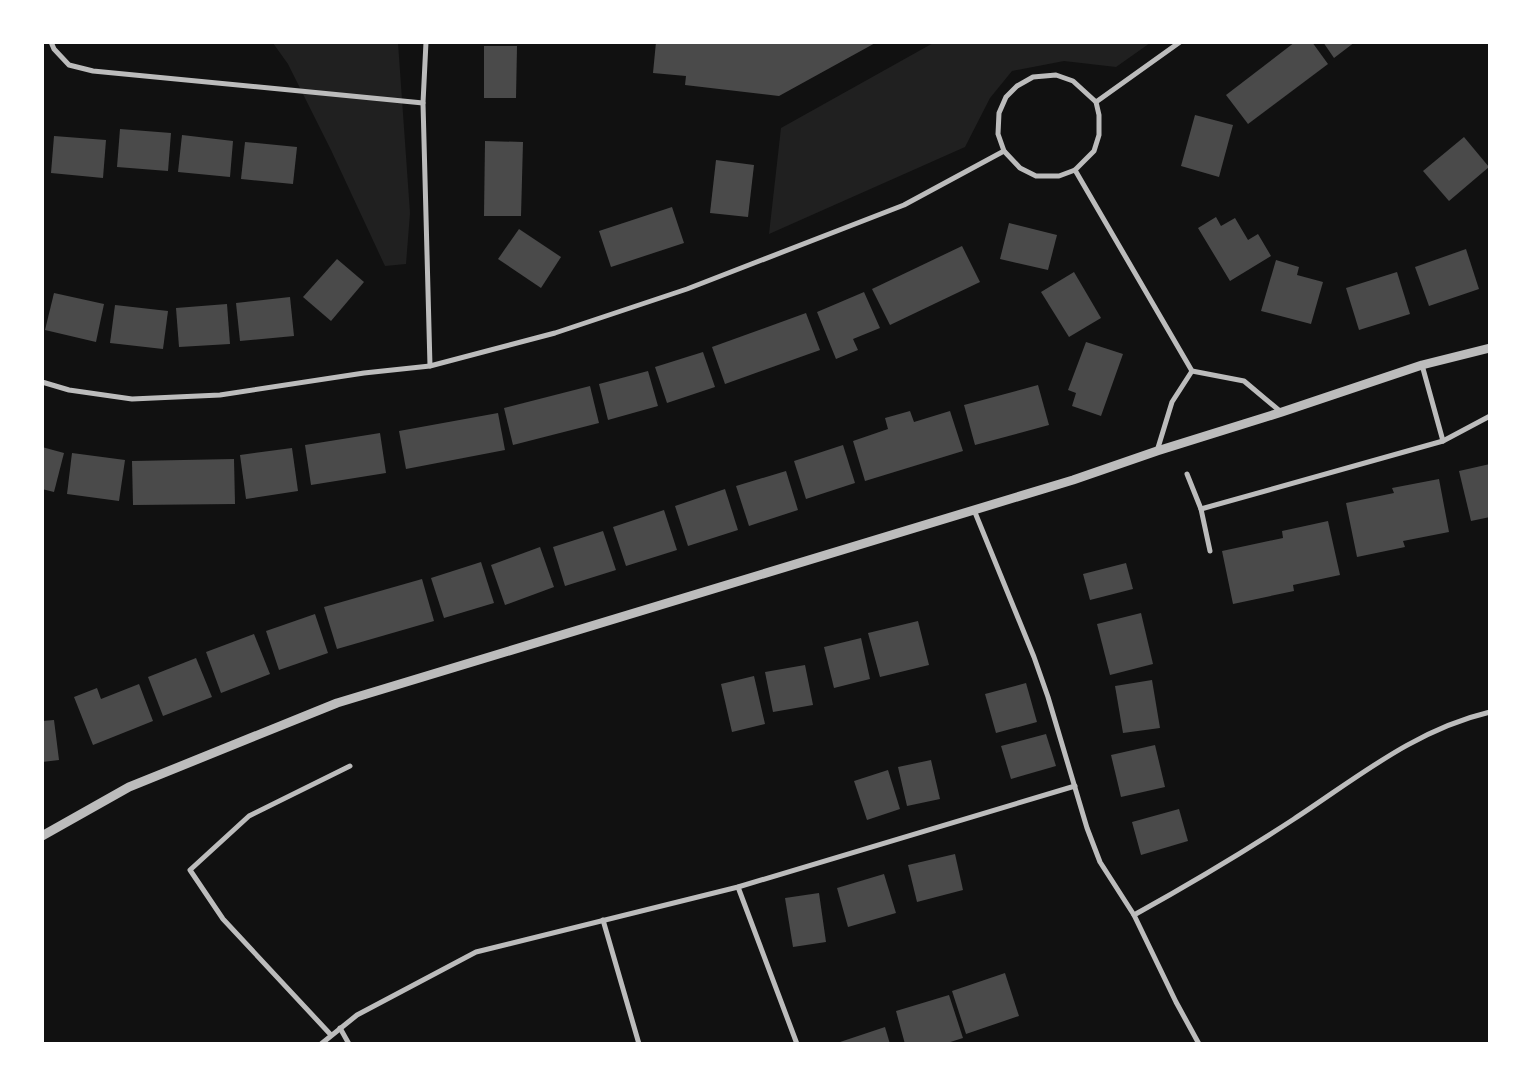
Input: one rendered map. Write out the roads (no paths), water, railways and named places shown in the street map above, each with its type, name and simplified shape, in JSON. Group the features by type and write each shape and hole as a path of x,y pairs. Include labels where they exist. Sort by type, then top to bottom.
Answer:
{"street":[{"path":"51,42 54,49 69,65 94,71 423,103"},
{"path":"426,42 423,103 430,366"},
{"path":"1096,102 1180,42"},
{"path":"1056,75 1073,81 1096,102 1099,115 1099,135 1094,151 1076,170 1059,176 1036,176 1020,168 1004,151 998,134 999,113 1006,97 1017,86 1033,77 1056,75"},
{"path":"42,382 69,390 132,399 220,395 364,373 430,366 555,333 687,289 904,205 1004,151"},
{"path":"1076,170 1192,371 1244,381 1282,412"},
{"path":"42,836 129,788 337,703 1072,480 1282,412 1422,364 1490,348"},
{"path":"1422,364 1443,441"},
{"path":"1157,451 1172,402 1192,371"},
{"path":"1201,509 1443,441 1490,416"},
{"path":"1187,474 1201,509 1210,551"},
{"path":"974,510 1040,673 1087,828 1100,862 1134,915 1176,1002 1199,1044"},
{"path":"1134,915 1240,854 1385,757 1440,728 1490,712"},
{"path":"331,1035 224,920 190,870 249,816 350,766"},
{"path":"321,1044 357,1015 476,952 738,887 1075,786"},
{"path":"738,887 797,1044"},
{"path":"603,920 639,1044"},
{"path":"340,1028 349,1044"}]}
